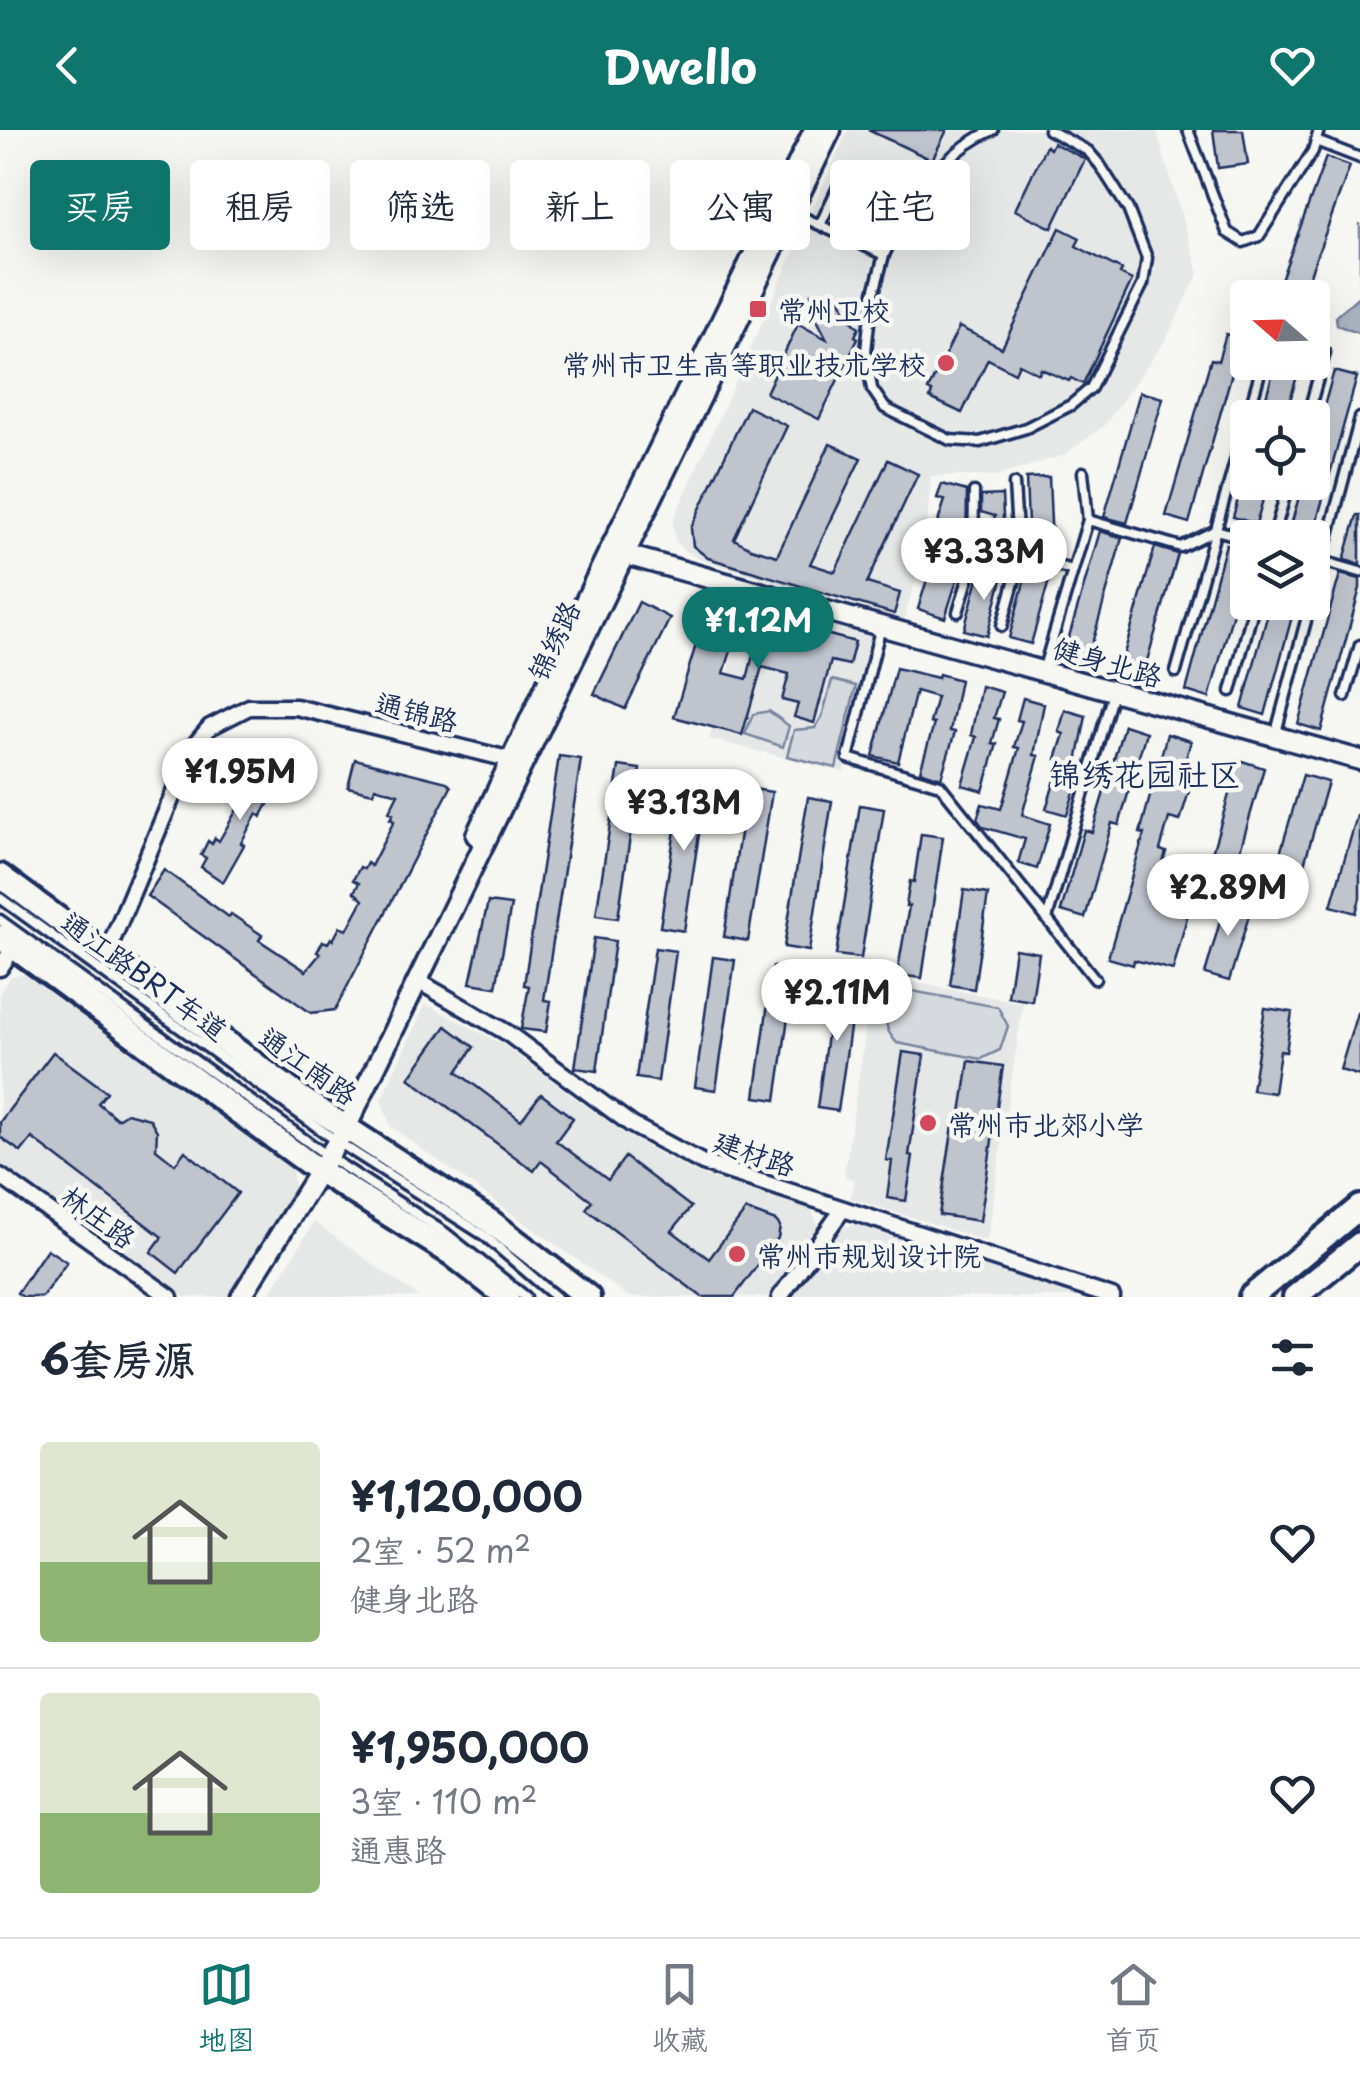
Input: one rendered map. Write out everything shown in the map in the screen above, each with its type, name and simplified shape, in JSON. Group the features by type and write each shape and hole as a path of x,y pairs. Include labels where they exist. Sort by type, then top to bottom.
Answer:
{"main road":[{"name":"通江南路","path":"0,876 106,955 332,1144 452,1254 508,1297"},
{"name":"通江南路","path":"7,942 332,1144 491,1222 588,1297"},
{"path":"1251,1297 1360,1208"},
{"path":"1295,1297 1360,1244"}],"street":[{"name":"锦绣路","path":"332,1144 618,553 814,130"},
{"name":"锦绣路","path":"810,174 831,130"},
{"name":"锦绣路","path":"618,553 773,250"},
{"name":"健身北路","path":"618,553 1360,760"},
{"name":"通锦路","path":"106,955 193,747 210,727 249,707 296,706 519,761"},
{"name":"锦绣路","path":"241,1297 332,1144 418,980 519,761"},
{"path":"0,968 7,942"},
{"name":"建材路","path":"418,980 506,1032 632,1125 704,1163 1112,1297"},
{"name":"林庄路","path":"0,1176 170,1297"},
{"path":"780,1297 843,1208"}],"lane":[{"path":"947,160 969,141 993,130"},
{"path":"886,250 872,304 866,351 872,389 885,408 950,440 980,442 1026,428 1071,405 1091,388 1144,284 1148,258 1128,208 1100,166 1088,151 1048,130"},
{"path":"1188,130 1227,232 1243,242 1260,236 1319,130"},
{"path":"1316,141 1360,158"},
{"path":"820,225 830,204"},
{"path":"810,220 884,255"},
{"path":"1176,672 1258,380"},
{"path":"1330,534 1360,418"},
{"path":"1043,671 1088,520 1083,472"},
{"path":"1002,626 1019,564 1014,484"},
{"path":"958,612 973,563 974,492"},
{"path":"1088,520 1182,547 1216,530 1230,534"},
{"path":"973,563 1036,561 1073,570"},
{"path":"1330,563 1360,572"},
{"path":"1231,691 1251,620"},
{"path":"1274,736 1306,620"},
{"path":"882,626 848,758 940,785 1095,979"},
{"path":"1344,696 1360,645"},
{"path":"1048,919 1114,691"},
{"name":"通江路BRT车道","path":"0,898 332,1144 526,1297"},
{"name":"通江路BRT车道","path":"0,920 332,1144 484,1236 556,1297"}],"shaded area":[{"name":"常州市卫生高等职业技术学校","path":"848,130 1156,130 1199,273 1165,341 1104,426 1064,455 997,476 931,476 925,548 904,619 701,560 675,540 673,521 794,250 810,250 810,215 830,170 830,250 970,250 970,160 835,160"},
{"path":"1360,295 1360,334 1337,325 1336,316"},
{"path":"748,602 879,636 844,772 709,739"},
{"path":"832,680 856,686 836,768 787,756 794,730 815,728 822,717"},
{"path":"769,711 789,726 783,747 745,734 753,714"},
{"path":"25,975 292,1164 294,1193 227,1297 185,1297 0,1164 0,992 11,976"},
{"name":"常州市北郊小学","path":"874,975 1023,1003 987,1241 850,1198 855,1180 844,1176"},
{"path":"902,992 998,1007 1008,1026 1000,1050 981,1059 897,1043 886,1023 888,1010"},
{"path":"426,1004 502,1044 626,1135 698,1174 811,1209 818,1226 768,1297 629,1297 391,1127 381,1099"},
{"path":"314,1222 419,1297 268,1297"},
{"path":"857,1224 1079,1297 790,1297 839,1228"}],"building":[{"path":"868,130 947,130 932,160"},
{"path":"1213,130 1243,130 1248,164 1218,168"},
{"path":"1053,143 1085,159 1052,228 1015,210 1046,146 1050,149"},
{"path":"1326,157 1350,166 1308,280 1281,280"},
{"path":"1060,228 1080,238 1076,246 1122,270 1120,274 1132,280 1083,384 1041,369 1039,374 1019,364 1015,373 988,359 962,413 930,398 932,392 928,390 959,327 1002,348"},
{"path":"811,294 840,297 849,318 859,328 855,336 858,338 819,419 766,393 798,324 827,339 812,310"},
{"path":"1226,334 1230,335 1230,380 1189,523 1166,516 1211,359 1218,361"},
{"path":"1334,371 1357,377 1330,474 1330,400 1326,400"},
{"path":"1271,380 1296,380 1290,400 1265,400"},
{"path":"1140,392 1163,398 1127,523 1104,517"},
{"path":"748,407 787,426 734,539 751,548 777,556 830,444 861,458 810,564 835,572 888,460 918,474 867,583 900,593 894,614 708,558 693,546 691,528"},
{"path":"1049,477 1052,545 1029,547 1026,478"},
{"path":"942,484 967,491 966,553 964,559 945,560 962,564 945,618 918,609 944,524 938,522 945,500 937,498"},
{"path":"1002,495 1005,557 984,557 995,516 981,512 981,496"},
{"path":"1238,500 1263,500 1257,520 1233,517"},
{"path":"1298,500 1323,500 1317,520 1293,520"},
{"path":"1360,515 1360,564 1344,560"},
{"path":"1100,531 1122,538 1087,661 1064,654"},
{"path":"1226,544 1230,545 1231,620 1209,698 1186,691"},
{"path":"1155,547 1178,554 1142,678 1119,671"},
{"path":"980,571 1003,575 987,636 964,630"},
{"path":"1027,571 1050,577 1031,644 1009,638"},
{"path":"1340,574 1360,579 1321,731 1298,724"},
{"path":"639,602 670,618 625,709 594,694"},
{"path":"748,613 855,642 849,665 831,661 814,723 794,717 798,704 782,700 789,674 762,667 742,735 674,717 701,628 735,638 724,673 747,679 754,651 739,646"},
{"path":"1266,620 1291,620 1265,715 1242,708"},
{"path":"896,668 960,680 950,731 955,732 941,778 920,771 934,724 930,723 937,697 916,691 898,762 873,756"},
{"path":"981,686 1002,692 994,718 999,719 992,743 997,744 983,791 962,785 976,737 971,735"},
{"path":"1023,698 1044,704 1034,755 1039,756 1022,815 1050,824 1037,869 1018,863 1025,839 983,827 977,819 982,804 1001,809 1019,748 1014,747 1022,721 1017,720"},
{"path":"1065,710 1086,716 1076,767 1081,769 1067,815 1046,809 1061,761 1056,759 1064,734 1059,732"},
{"path":"1124,725 1146,732 1119,825 1112,823 1085,918 1061,911 1084,830 1092,832"},
{"path":"1167,734 1191,741 1184,765 1196,768 1180,821 1169,818 1160,850 1166,852 1160,873 1196,883 1173,970 1108,958 1144,834 1140,833"},
{"path":"559,756 581,759 544,1000 551,1001 546,1032 521,1029 529,986 524,985"},
{"path":"355,759 447,782 451,787 335,1010 311,1013 147,896 164,870 229,917 231,914 262,935 259,940 306,971 320,954 317,952 323,941 333,940 340,927 347,930 363,900 354,892 359,883 353,880 360,867 364,869 367,863 371,866 394,821 389,812 398,794 375,787 373,793 348,787"},
{"path":"1239,760 1264,768 1231,881 1206,874"},
{"path":"619,766 640,769 618,918 596,915"},
{"path":"257,768 282,779 261,817 257,814 223,882 201,867 206,858 201,855 208,841 219,841 244,797 239,787 247,774 252,777"},
{"path":"1303,775 1328,782 1295,895 1270,888"},
{"path":"683,778 707,782 684,931 660,927"},
{"path":"747,788 772,792 748,941 724,937"},
{"path":"808,797 832,801 809,951 784,947"},
{"path":"860,805 884,809 861,958 836,955"},
{"path":"1357,816 1360,898 1356,913 1331,906"},
{"path":"921,834 943,837 922,978 897,975"},
{"path":"964,890 988,894 974,989 950,985"},
{"path":"1227,897 1250,903 1251,909 1229,981 1205,974"},
{"path":"488,902 511,905 496,987 470,983"},
{"path":"594,938 615,941 597,1071 575,1068"},
{"path":"655,948 676,951 658,1081 636,1078"},
{"path":"1015,949 1039,953 1032,1001 1008,997"},
{"path":"713,957 735,960 716,1090 695,1087"},
{"path":"773,967 795,970 776,1100 755,1097"},
{"path":"835,977 857,980 838,1111 817,1108"},
{"path":"1265,1008 1292,1012 1286,1052 1280,1051 1274,1093 1252,1090"},
{"path":"1357,1013 1360,1014 1360,1076 1340,1070"},
{"path":"446,1026 474,1047 457,1072 521,1120 541,1094 573,1118 556,1141 608,1180 625,1157 691,1207 672,1231 709,1259 746,1210 776,1221 780,1226 778,1238 734,1297 702,1297 586,1209 592,1201 541,1161 534,1171 409,1078"},
{"path":"53,1052 107,1092 98,1103 117,1119 127,1113 150,1119 157,1131 156,1149 175,1164 185,1151 238,1193 178,1273 151,1252 162,1237 32,1138 21,1152 0,1137 0,1122"},
{"path":"903,1052 924,1055 906,1201 887,1198 892,1161 886,1160"},
{"path":"969,1061 1003,1066 980,1221 939,1215 953,1125 959,1126"},
{"path":"47,1249 67,1262 42,1297 23,1297 17,1293"}],"place":[{"name":"常州卫校","path":"758,309"},
{"name":"常州市卫生高等职业技术学校","path":"946,363"},
{"name":"常州市北郊小学","path":"928,1123"},
{"name":"常州市规划设计院","path":"737,1254"}],"district":[{"name":"锦绣花园社区","path":"1145,773"}]}
